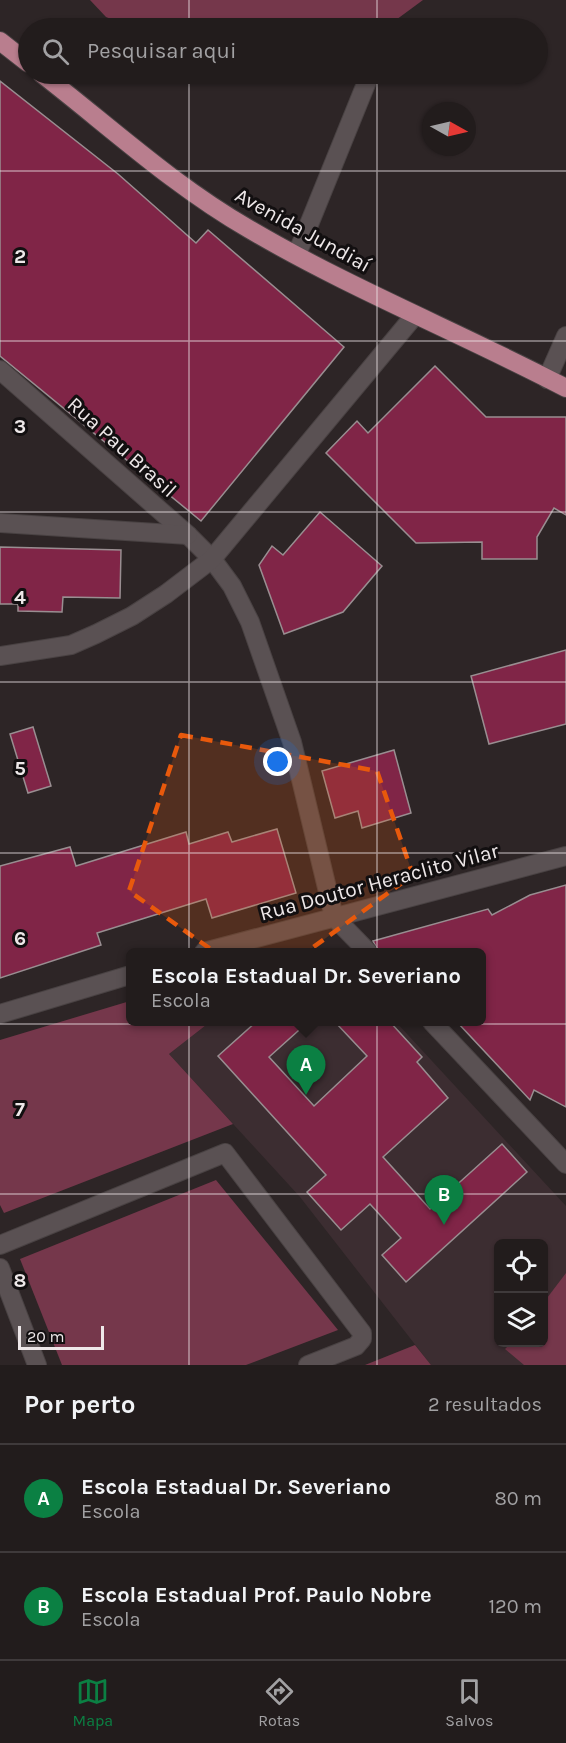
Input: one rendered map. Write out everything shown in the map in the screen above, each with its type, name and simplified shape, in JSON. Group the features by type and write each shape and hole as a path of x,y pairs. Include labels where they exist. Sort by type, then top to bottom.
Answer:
{"main road":[{"path":"0,41 18,55"},
{"name":"Avenida Jundiaí","path":"55,84 184,186 248,229 415,315 566,388"}],"street":[{"path":"297,254 366,84"},
{"path":"0,656 71,645 96,634 132,616 166,594 212,558 415,315"},
{"path":"547,379 566,336"},
{"name":"Rua Pau Brasil","path":"0,370 188,535 212,558 232,586 250,622 292,742 334,917"},
{"path":"0,523 188,535"},
{"name":"Rua Doutor Heraclito Vilar","path":"219,948 566,856"},
{"path":"334,917 364,948"},
{"path":"0,1014 126,976"},
{"path":"436,1026 566,1164"},
{"path":"0,1245 225,1153 362,1333 362,1339 356,1346 308,1365"},
{"path":"0,1268 37,1365"}],"highlighted area":[{"path":"181,735 377,771 413,875 261,985 129,891"}],"shaded area":[{"path":"90,0 423,0 399,18 106,17"},
{"path":"126,1002 126,1026 205,1026 169,1054 233,1124 4,1213 0,1205 0,1040"},
{"path":"205,1026 400,1026 566,1206 566,1365 431,1365 300,1197 169,1054"},
{"path":"216,1180 338,1330 246,1365 62,1365 20,1259"},
{"path":"566,1273 566,1365 524,1365 505,1349 507,1347 548,1347 548,1297"},
{"path":"415,1345 431,1365 365,1365"}],"building":[{"path":"0,81 118,174 196,243 208,230 344,347 201,521 0,356"},
{"path":"435,366 486,417 566,417 566,515 554,508 537,537 537,559 482,559 482,542 416,543 326,453 357,421 368,433"},
{"path":"320,512 382,566 343,612 284,634 259,565 272,546 283,555"},
{"path":"0,547 121,550 120,598 63,597 62,612 18,611 18,604 0,604"},
{"path":"566,650 566,724 489,744 471,676"},
{"path":"33,727 51,786 28,793 10,734"},
{"path":"394,750 411,813 362,828 358,811 335,818 322,771"},
{"path":"277,829 296,893 212,918 206,899 97,933 101,945 0,978 0,866 70,847 76,866 186,832 189,844 228,832 232,842"},
{"path":"566,885 566,1107 534,1090 530,1100 461,1026 486,1026 486,948 377,948 373,941 488,909 492,915 530,895"},
{"path":"252,1026 304,1026 269,1057 314,1106 367,1056 339,1026 394,1026 422,1057 417,1062 448,1098 383,1157 430,1209 502,1144 527,1172 406,1282 382,1255 401,1238 370,1204 341,1230 307,1192 326,1175 218,1056"}],"place":[{"name":"Escola Estadual Dr. Severiano","path":"306,1095"},
{"name":"Escola Estadual Prof. Paulo Nobre","path":"444,1225"}]}
